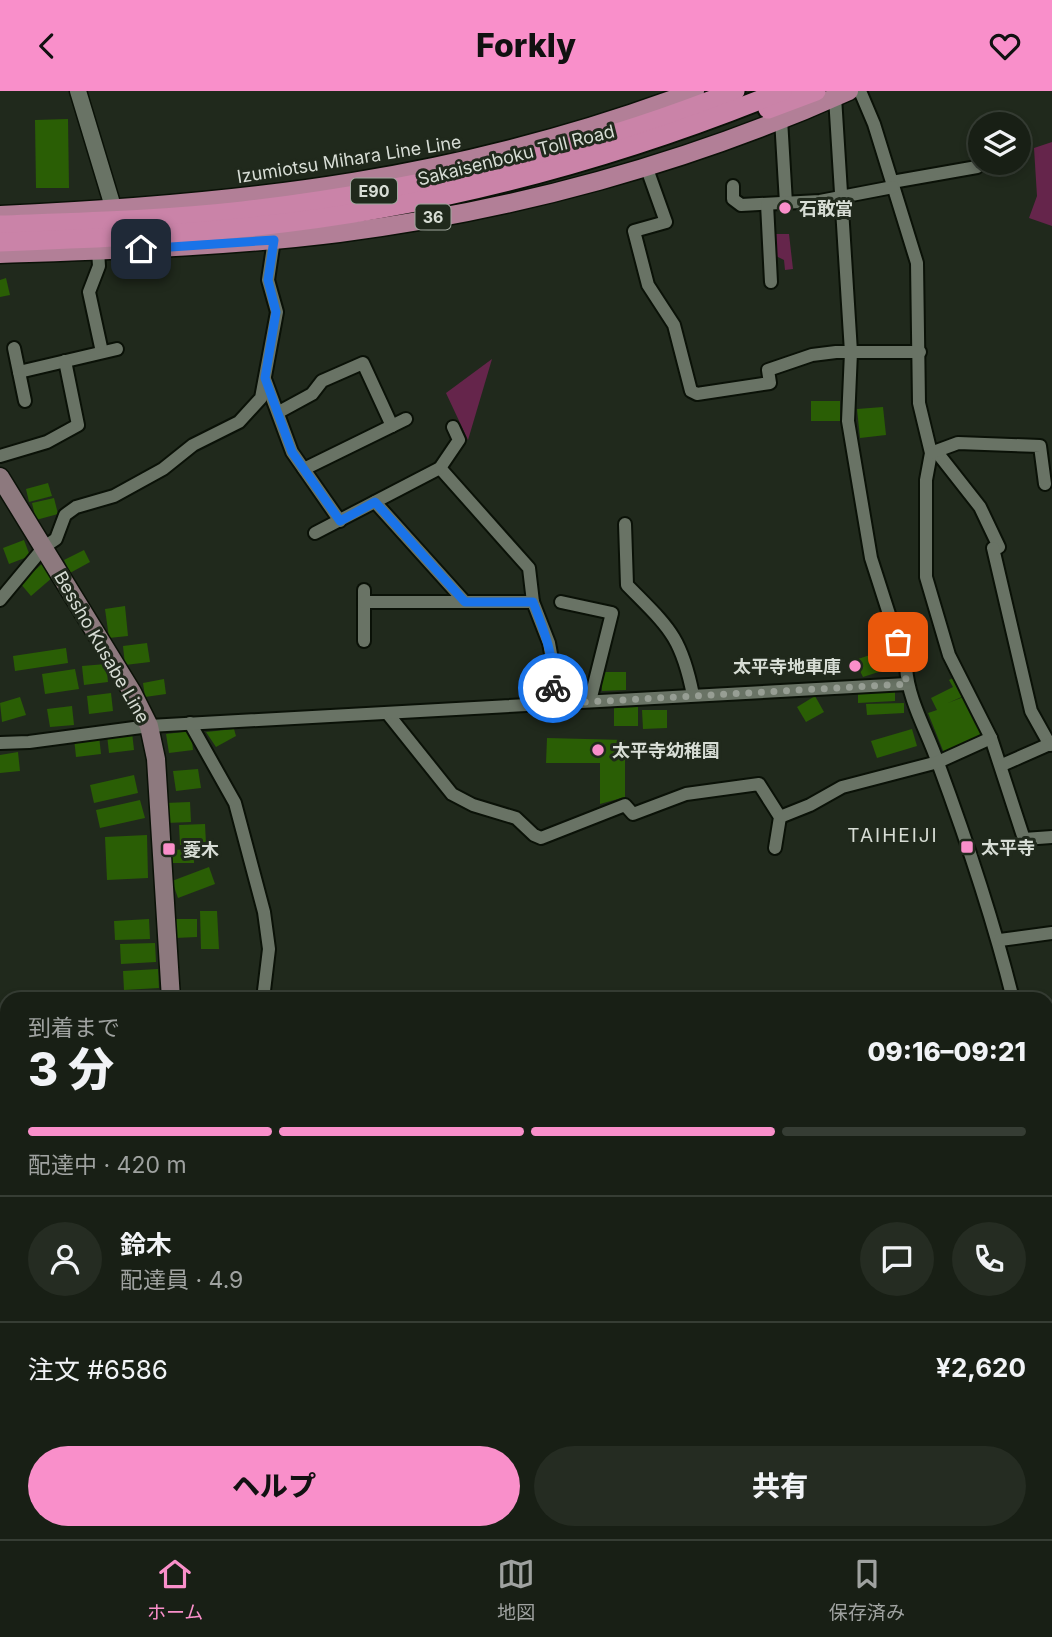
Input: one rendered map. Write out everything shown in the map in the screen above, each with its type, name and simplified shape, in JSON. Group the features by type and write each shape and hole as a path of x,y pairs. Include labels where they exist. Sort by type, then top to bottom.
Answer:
{"highway":[{"path":"573,156 714,91"},
{"name":"Sakaisenboku Toll Road","path":"0,225 242,211 410,186 573,156 735,91"},
{"name":"Sakaisenboku Toll Road","path":"0,242 171,234 324,217 462,192 573,156 722,116 782,91"},
{"path":"573,156 687,135 816,91"}],"main road":[{"name":"Izumiotsu Mihara Line Line","path":"0,215 114,210 274,196 405,175 558,138 695,91"},
{"name":"36","path":"0,254 274,240 342,232 492,207 646,166 781,119 842,94"},
{"name":"Bessho Kusabe Line","path":"0,477 93,625 149,726 156,759 171,992"}],"street":[{"path":"78,91 114,210"},
{"path":"860,91 917,263 919,403 933,452 980,507 996,548 1031,711 1051,744 1002,765"},
{"path":"842,94 842,198 851,352 848,421 860,500 871,558 906,667 907,684 938,762 1000,940 1011,992"},
{"path":"781,119 786,203"},
{"path":"646,166 666,222 634,231 649,285 674,325 691,391 697,394 770,383 768,370 812,355 920,352"},
{"path":"733,186 733,199 741,205 786,203 842,198 968,169"},
{"path":"767,204 771,282"},
{"path":"0,600 44,547 56,539 65,515 76,507 114,496 163,469 193,445 239,422 261,398 276,312 268,280 274,240"},
{"path":"98,250 99,266 89,292 102,352"},
{"path":"14,348 25,401"},
{"path":"19,372 117,349"},
{"path":"0,456 47,442 78,425 65,361"},
{"path":"279,412 312,394 322,381 363,363 391,426"},
{"path":"265,378 292,452 340,521"},
{"path":"304,469 406,419"},
{"path":"314,533 440,468 459,440 453,427"},
{"path":"933,452 958,443 1040,446 1045,485"},
{"path":"933,452 926,480 926,577 949,655 991,738 1024,839 1052,837"},
{"path":"440,468 529,568 533,602 549,643 554,670 551,704"},
{"path":"375,502 465,602"},
{"path":"625,524 627,585 678,641 686,660 693,695"},
{"path":"364,641 364,596 465,602 533,602"},
{"path":"561,602 612,613 590,701"},
{"path":"0,743 190,723 907,684"},
{"path":"388,713 452,794 473,805 516,818 541,838 625,805 633,814 686,795 759,784 780,817 775,848"},
{"path":"190,723 235,803 264,912 269,949 264,992"},
{"path":"780,817 810,806 842,786 938,762 991,738"},
{"path":"1000,940 1052,933"}],"shaded area":[{"path":"1052,142 1052,226 1029,218 1037,196 1034,148"},
{"path":"774,234 789,234 793,269 785,270 784,260 774,255"},
{"path":"492,359 468,440 446,393"}],"building":[{"path":"68,119 69,188 36,188 35,120"},
{"path":"6,278 10,295 0,297 0,280"},
{"path":"811,401 840,401 840,421 811,421"},
{"path":"883,407 886,435 860,438 857,409"},
{"path":"48,483 52,496 29,502 26,489"},
{"path":"54,498 58,514 36,520 32,503"},
{"path":"24,540 30,556 9,564 3,548"},
{"path":"84,550 90,562 70,573 64,560"},
{"path":"42,564 53,577 31,596 20,583"},
{"path":"125,606 128,636 109,638 105,609"},
{"path":"147,643 150,662 125,665 123,646"},
{"path":"66,648 68,663 15,671 13,656"},
{"path":"891,648 897,666 863,677 860,671 853,673 849,662"},
{"path":"106,664 108,682 84,685 82,666"},
{"path":"75,669 79,689 45,694 42,674"},
{"path":"601,672 626,672 626,690 602,691"},
{"path":"957,676 966,695 948,703 966,696 984,735 944,753 928,713 937,710 931,698 953,687 949,680"},
{"path":"164,679 166,694 145,697 143,683"},
{"path":"895,691 895,701 858,703 858,693"},
{"path":"111,693 113,711 89,714 87,696"},
{"path":"815,696 824,712 806,722 797,707"},
{"path":"20,697 26,715 2,722 0,703"},
{"path":"904,703 904,713 867,715 866,704"},
{"path":"72,706 74,725 50,727 47,709"},
{"path":"638,707 638,726 614,726 614,708"},
{"path":"642,710 667,710 667,728 643,729"},
{"path":"234,729 236,736 216,747 206,732"},
{"path":"912,729 917,746 877,758 871,741"},
{"path":"191,731 193,750 169,753 166,734"},
{"path":"132,732 134,750 109,753 107,735"},
{"path":"99,736 101,754 76,757 74,738"},
{"path":"547,738 625,740 625,797 600,804 600,763 546,763"},
{"path":"18,752 20,771 0,773 0,755"},
{"path":"198,769 201,788 176,791 173,771"},
{"path":"134,775 138,793 94,803 90,785"},
{"path":"140,800 145,818 100,828 96,810"},
{"path":"190,802 191,822 166,823 165,803"},
{"path":"205,824 206,844 180,845 179,825"},
{"path":"147,835 148,878 107,880 105,837"},
{"path":"194,849 194,863 172,863 171,850"},
{"path":"209,867 215,884 178,898 172,881"},
{"path":"200,911 217,911 219,949 201,949"},
{"path":"149,919 150,939 115,940 114,921"},
{"path":"174,919 197,919 197,937 175,938"},
{"path":"155,943 156,962 121,964 120,944"},
{"path":"158,969 159,988 124,990 123,971"}],"way so far":[{"path":"553,688 551,704 907,684 906,667 898,642"}],"place":[{"name":"石敢當","path":"785,208"},
{"name":"太平寺地車庫","path":"855,666"},
{"name":"太平寺幼稚園","path":"598,750"},
{"name":"太平寺","path":"967,847"},
{"name":"菱木","path":"169,849"}],"district":[{"name":"TAIHEIJI","path":"893,835"}],"route":[{"path":"141,249 274,240 268,280 276,312 265,378 292,452 340,521 375,502 465,602 533,602 549,643 554,670 553,688"}]}
